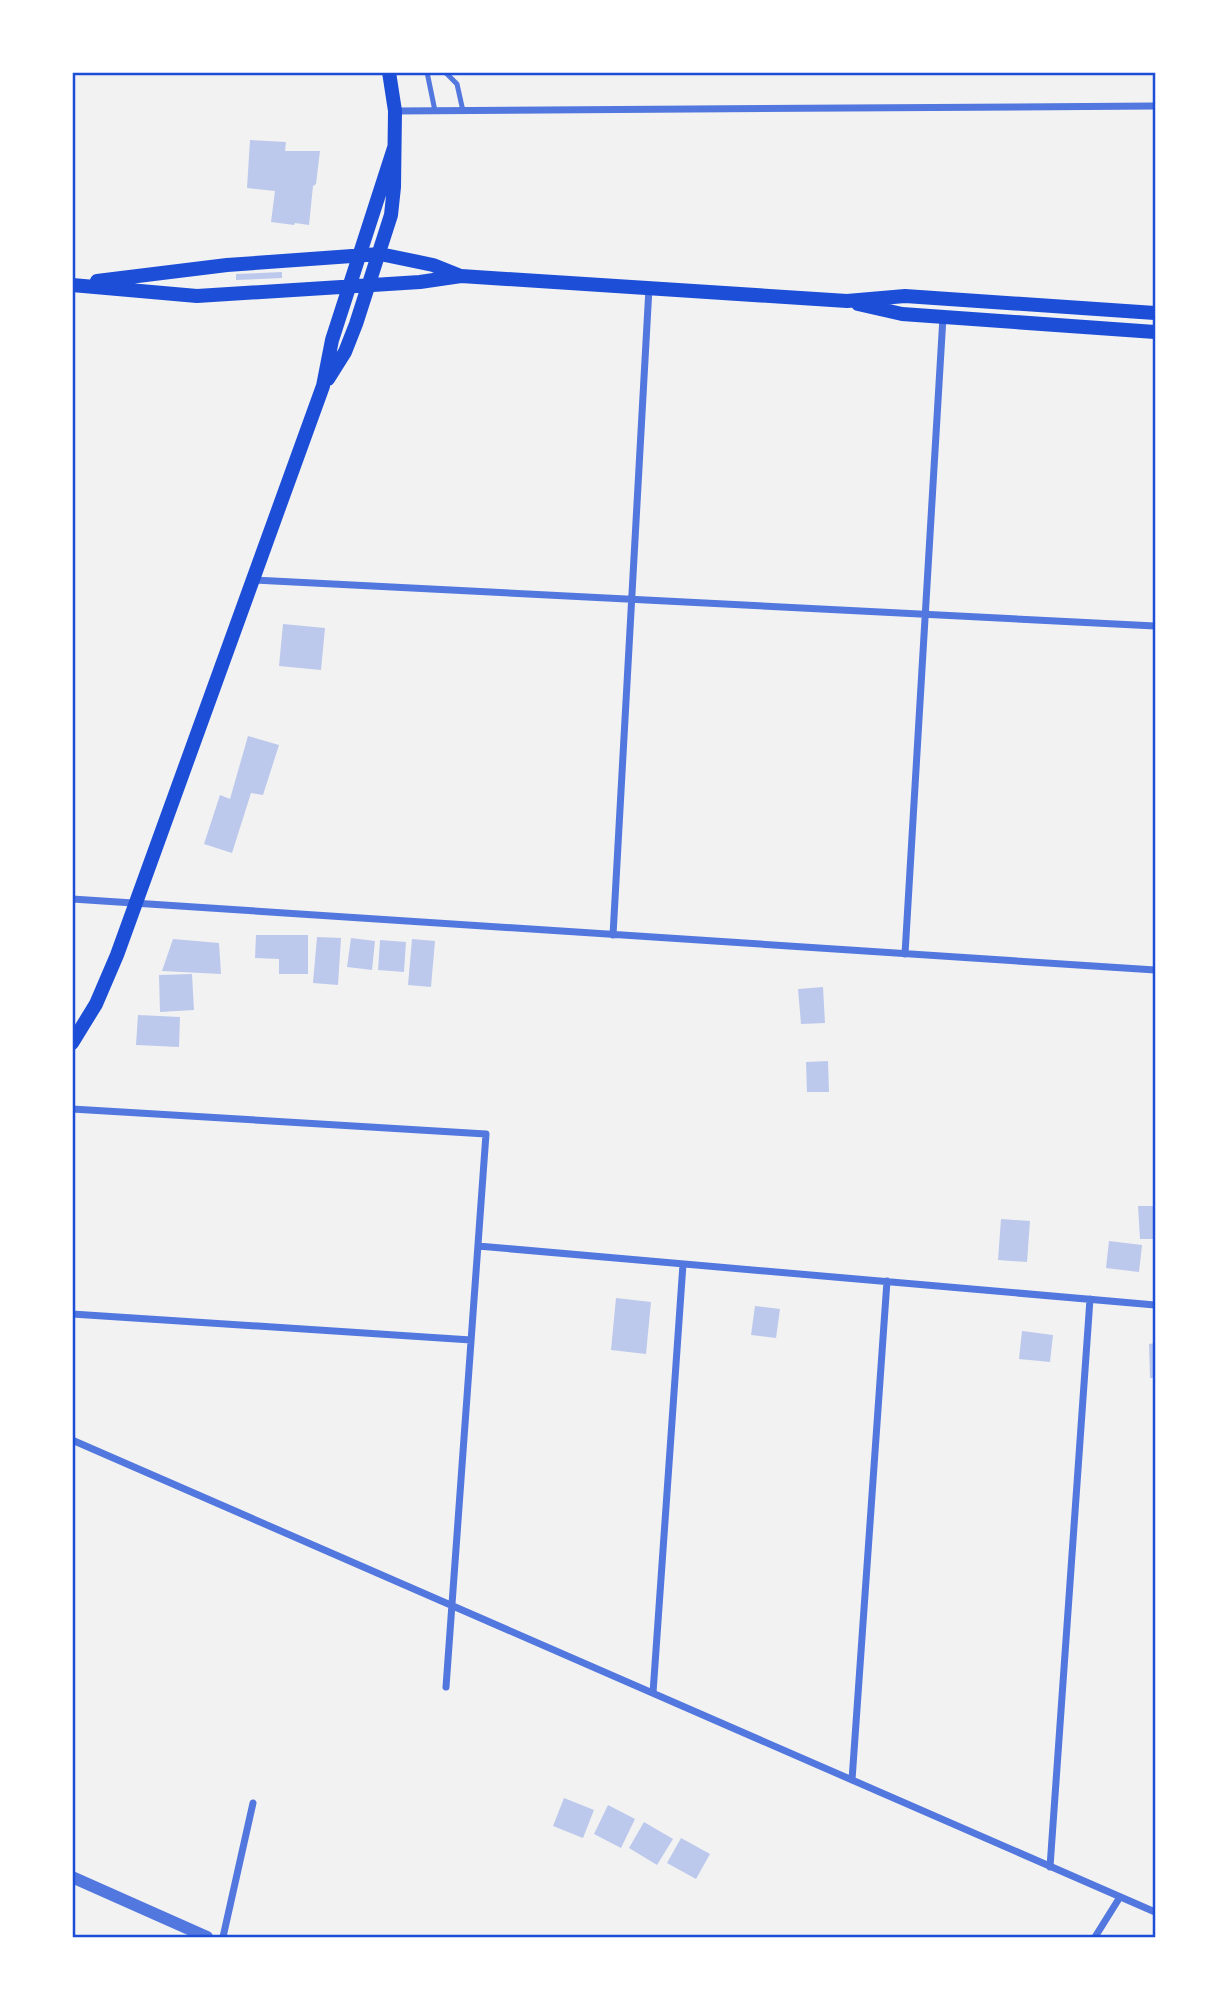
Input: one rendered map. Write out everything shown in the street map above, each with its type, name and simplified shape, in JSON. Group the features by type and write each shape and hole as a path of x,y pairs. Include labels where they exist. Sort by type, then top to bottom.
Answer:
{"main road":[{"path":"323,386 345,352 380,254 393,202 395,111 390,72"},
{"path":"72,1043 84,1026 106,982 136,904 323,386 332,340 394,148"},
{"path":"72,285 208,266 380,254 433,265 461,276"},
{"path":"72,285 197,296 428,281 461,276 847,302 902,314 1155,332"},
{"path":"847,302 905,296 1155,313"}],"street":[{"path":"395,111 1155,106"},
{"path":"613,935 649,288"},
{"path":"905,954 943,317"},
{"path":"253,580 1155,626"},
{"path":"72,899 1155,970"},
{"path":"72,1109 486,1134 446,1687"},
{"path":"478,1246 1155,1305"},
{"path":"653,1693 683,1264"},
{"path":"852,1780 887,1281"},
{"path":"1050,1867 1090,1299"},
{"path":"72,1314 471,1340"},
{"path":"72,1440 1155,1912"},
{"path":"223,1937 253,1803"},
{"path":"72,1877 207,1937"},
{"path":"1095,1937 1121,1897"}],"lane":[{"path":"427,72 435,111"},
{"path":"445,72 457,84 463,111"}],"building":[{"path":"250,140 286,142 285,151 320,151 309,225 271,222 275,191 247,188"},
{"path":"282,272 282,278 236,280 236,274"},
{"path":"283,624 325,628 321,670 279,666"},
{"path":"248,736 279,745 263,795 251,793 232,853 204,844 220,795 230,799"},
{"path":"256,935 308,935 308,974 279,974 279,959 255,958"},
{"path":"317,937 341,938 338,985 313,983"},
{"path":"351,938 375,941 372,970 347,967"},
{"path":"173,939 219,943 221,974 162,971"},
{"path":"412,939 435,941 431,987 408,985"},
{"path":"380,940 406,942 404,972 378,970"},
{"path":"192,974 194,1010 160,1012 159,975"},
{"path":"823,987 825,1023 801,1024 798,989"},
{"path":"138,1015 180,1017 179,1047 136,1045"},
{"path":"828,1061 829,1092 807,1092 806,1062"},
{"path":"1138,1206 1155,1206 1155,1239 1140,1239"},
{"path":"1001,1219 1030,1221 1027,1262 998,1260"},
{"path":"1109,1241 1142,1245 1139,1272 1106,1268"},
{"path":"616,1298 651,1302 646,1354 611,1350"},
{"path":"755,1306 780,1309 776,1338 751,1335"},
{"path":"1022,1331 1053,1335 1050,1362 1019,1359"},
{"path":"1155,1343 1155,1378 1150,1378 1149,1344"},
{"path":"564,1798 594,1810 583,1838 553,1826"},
{"path":"608,1805 635,1819 621,1848 594,1834"},
{"path":"644,1822 673,1839 657,1865 629,1848"},
{"path":"681,1838 710,1854 696,1879 667,1863"}]}
